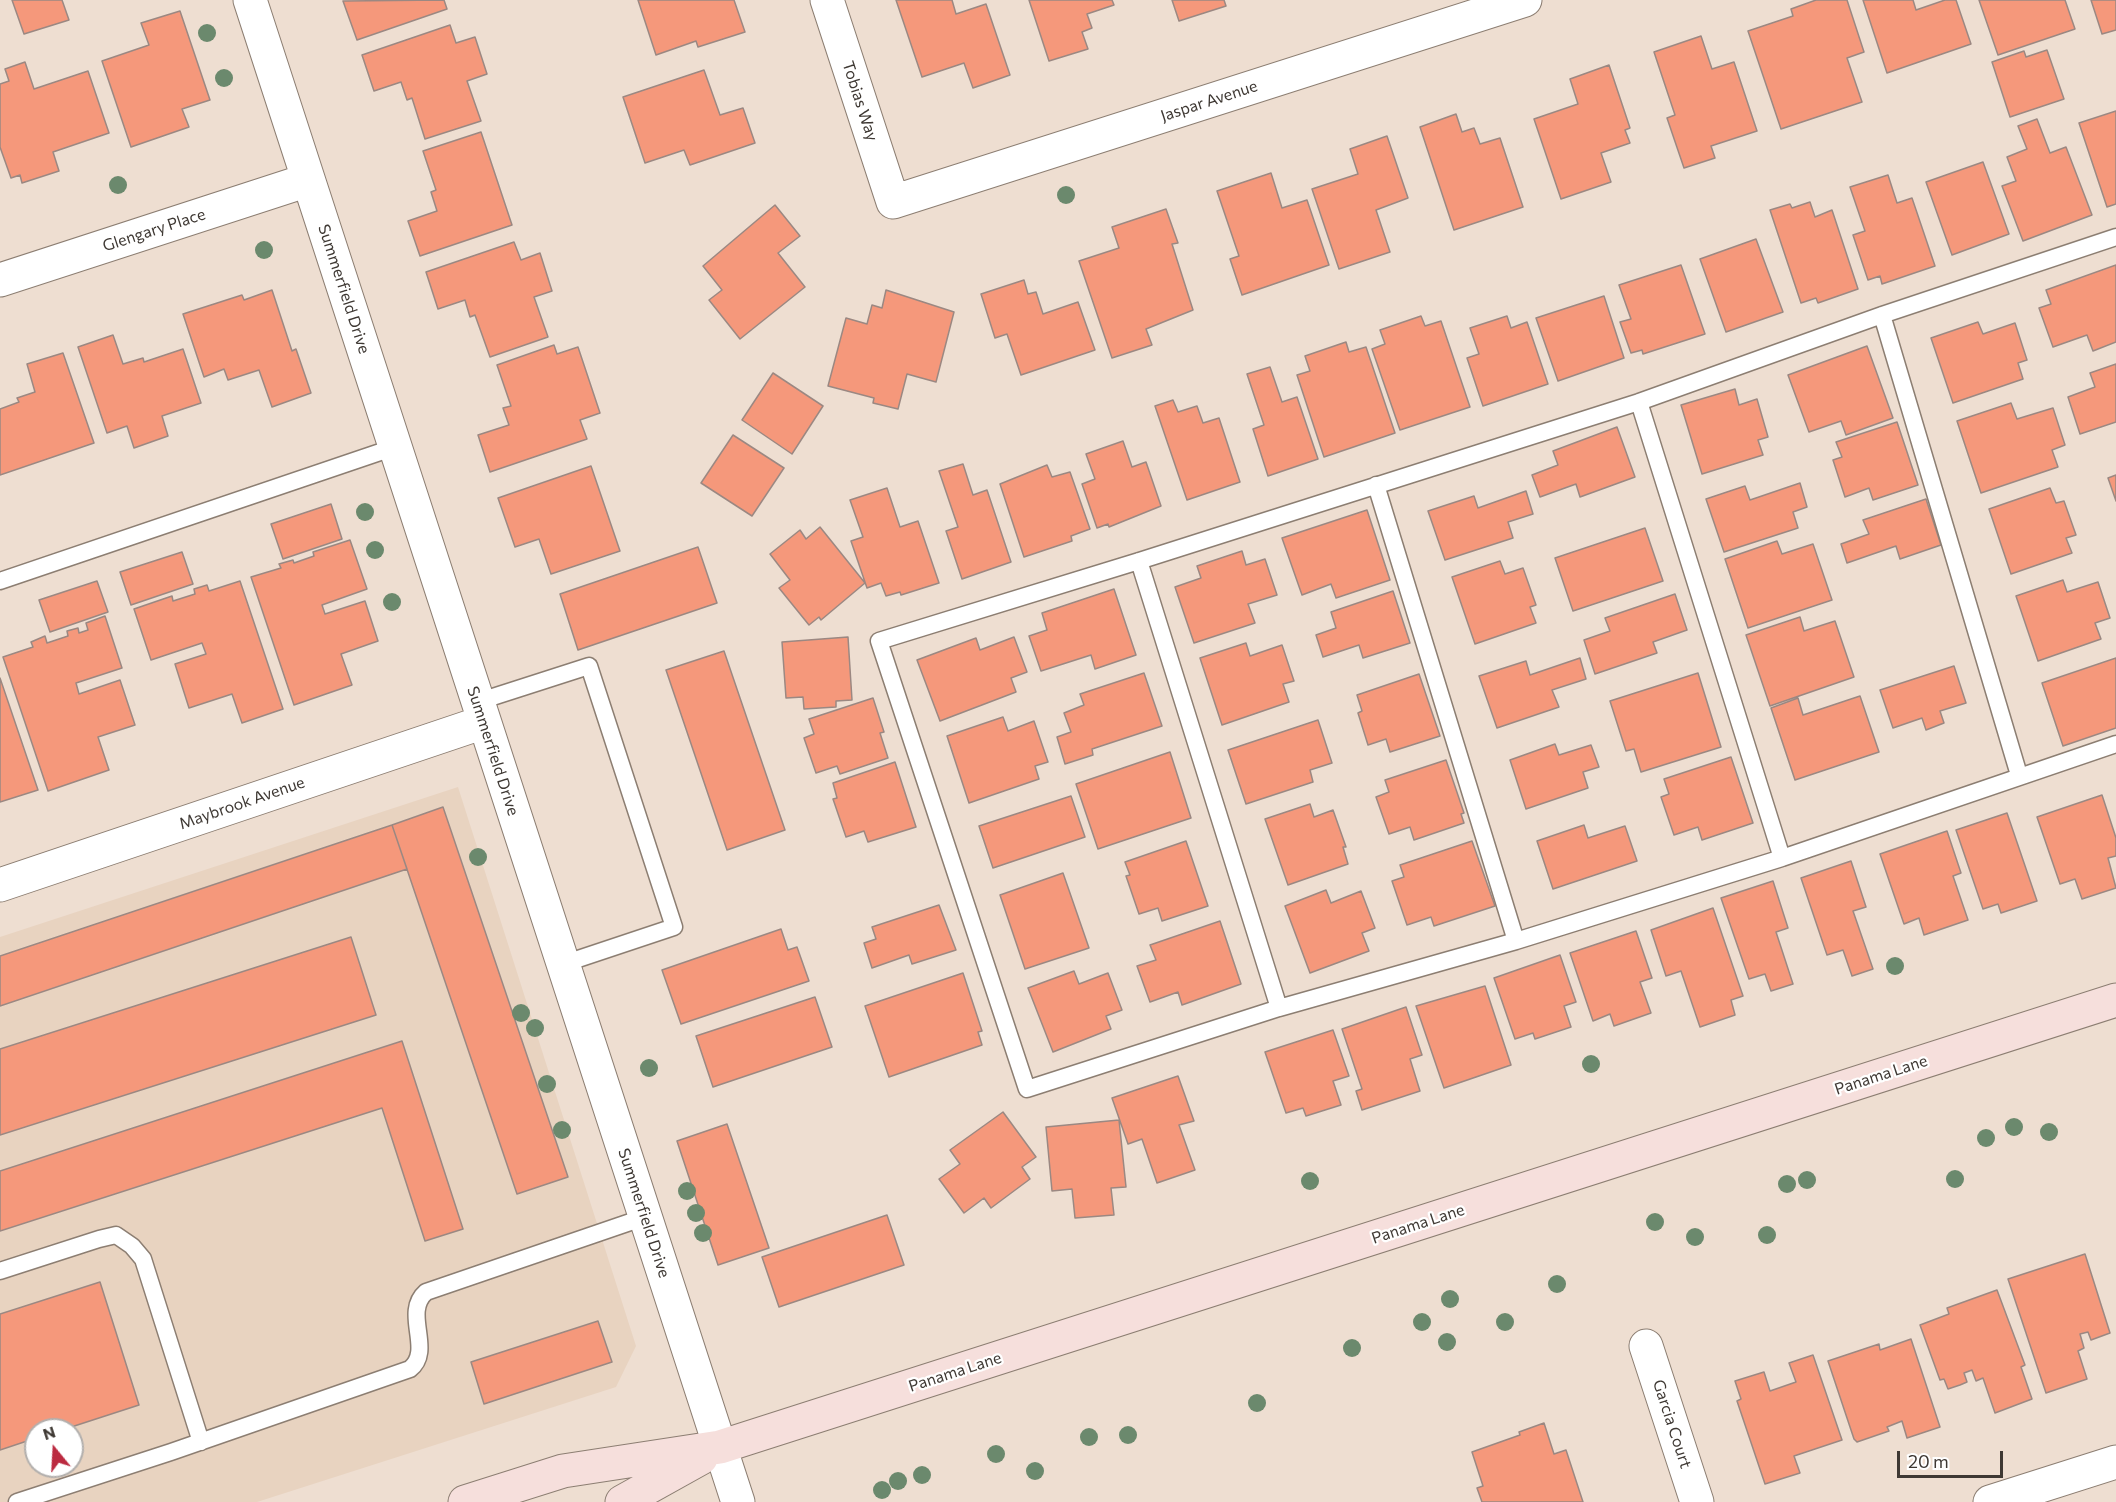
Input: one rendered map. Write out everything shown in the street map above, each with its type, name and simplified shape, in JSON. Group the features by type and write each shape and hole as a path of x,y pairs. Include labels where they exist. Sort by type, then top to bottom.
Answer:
{"main road":[{"name":"Panama Lane","path":"465,1502 563,1471 720,1447 2116,1000"},
{"name":"Panama Lane","path":"622,1502 720,1447"}],"street":[{"name":"Summerfield Drive","path":"250,0 738,1502"},
{"name":"Tobias Way","path":"827,0 893,202"},
{"name":"Jaspar Avenue","path":"893,202 1526,0"},
{"name":"Glengary Place","path":"0,280 308,180"},
{"name":"Maybrook Avenue","path":"0,885 480,712"},
{"name":"Garcia Court","path":"1646,1346 1697,1502"},
{"path":"1990,1502 2116,1462"}],"lane":[{"path":"2116,237 1882,315 1639,402 879,641 1028,1089 1279,1008 1516,941 1782,858 2019,775 2116,744"},
{"path":"1882,315 2019,775"},
{"path":"1639,402 1782,858"},
{"path":"0,581 395,447"},
{"path":"1376,484 1516,941"},
{"path":"1139,561 1279,1008"},
{"path":"480,712 590,666 674,927 563,964"},
{"path":"17,1502 201,1442 410,1369 417,1363 420,1354 415,1316 418,1299 426,1292 645,1217"},
{"path":"0,1271 116,1235 132,1246 143,1259 201,1442"}],"shaded area":[{"path":"458,787 636,1346 616,1387 257,1502 0,1502 0,937"}],"building":[{"path":"12,0 62,0 69,20 24,34"},
{"path":"444,0 447,9 357,40 343,1"},
{"path":"638,0 734,0 745,32 698,47 696,41 656,55"},
{"path":"896,0 952,0 956,14 986,4 1010,75 973,88 964,63 922,77"},
{"path":"1029,0 1112,0 1114,5 1087,14 1092,28 1082,32 1088,49 1049,61"},
{"path":"1172,0 1224,0 1226,6 1179,21"},
{"path":"1816,0 1847,0 1864,52 1847,58 1862,102 1781,129 1748,31 1793,16 1791,9"},
{"path":"1863,0 1913,0 1916,10 1945,0 1956,0 1971,44 1887,73"},
{"path":"1979,0 2065,0 2075,29 1998,55"},
{"path":"2091,0 2116,0 2116,30 2102,34"},
{"path":"180,11 210,100 182,109 189,127 131,147 102,61 149,45 141,23"},
{"path":"450,25 456,43 475,37 487,74 467,81 481,121 425,139 412,98 407,100 401,82 374,91 362,55"},
{"path":"1701,36 1712,69 1734,62 1757,131 1711,146 1715,158 1684,168 1667,118 1675,115 1654,52"},
{"path":"2047,50 2064,99 2010,117 1992,62 2024,51 2026,57"},
{"path":"25,62 34,89 88,71 109,133 53,152 59,171 22,183 20,175 11,178 0,147 0,84 9,81 5,69"},
{"path":"1609,65 1630,128 1625,130 1630,143 1601,153 1611,182 1561,199 1534,119 1578,104 1570,79"},
{"path":"704,70 720,115 743,108 755,143 690,165 684,150 645,163 623,97"},
{"path":"2116,111 2116,204 2107,207 2079,123"},
{"path":"1456,114 1462,132 1474,128 1480,144 1500,138 1523,207 1454,230 1420,127"},
{"path":"2037,119 2050,153 2066,147 2092,215 2023,241 2002,186 2016,181 2007,157 2027,149 2018,126"},
{"path":"481,132 512,225 420,256 408,221 437,211 431,192 436,190 423,151"},
{"path":"1387,136 1408,198 1376,210 1390,252 1339,269 1312,189 1358,174 1350,149"},
{"path":"1983,162 2009,234 1952,255 1926,182"},
{"path":"1271,173 1282,208 1307,200 1329,265 1242,295 1230,259 1239,256 1217,191"},
{"path":"1888,175 1897,203 1912,198 1935,266 1882,284 1880,276 1868,280 1853,235 1865,231 1850,187"},
{"path":"1810,202 1815,217 1832,210 1858,289 1818,303 1816,298 1801,303 1770,210 1790,204 1792,208"},
{"path":"775,205 800,236 778,253 805,287 740,339 709,300 722,290 703,266"},
{"path":"1166,209 1178,243 1172,244 1193,310 1146,329 1152,345 1112,358 1079,261 1119,248 1112,227"},
{"path":"1756,239 1783,312 1726,332 1700,259"},
{"path":"514,242 521,260 540,253 552,291 534,297 548,337 490,357 475,315 470,317 465,300 438,309 426,272"},
{"path":"1681,265 1705,334 1643,354 1642,350 1631,353 1620,322 1631,319 1619,285"},
{"path":"2116,265 2116,342 2093,351 2087,335 2053,347 2039,308 2051,304 2046,290"},
{"path":"1024,280 1028,294 1036,292 1043,314 1078,302 1095,350 1021,375 1007,334 995,338 981,294"},
{"path":"272,290 292,351 296,349 311,393 272,407 259,370 228,380 224,369 204,377 183,314 242,295 244,300"},
{"path":"886,290 954,312 936,382 907,374 898,409 873,403 874,398 828,386 846,318 867,324 872,305 882,308"},
{"path":"1604,296 1624,358 1558,381 1536,318"},
{"path":"1421,316 1425,326 1441,321 1470,407 1400,430 1372,349 1385,344 1380,330"},
{"path":"1507,316 1511,328 1527,322 1548,384 1483,406 1467,358 1479,354 1470,328"},
{"path":"1978,322 1983,334 2015,323 2027,360 2018,363 2023,379 1953,403 1931,338"},
{"path":"113,335 123,364 143,358 144,362 183,349 201,403 162,416 168,436 134,448 127,426 107,433 78,347"},
{"path":"1346,342 1349,352 1366,347 1395,433 1324,457 1297,375 1310,371 1305,356"},
{"path":"554,345 557,354 578,347 600,413 580,420 587,439 490,472 478,435 509,425 503,408 511,406 497,365"},
{"path":"1867,346 1893,418 1846,435 1841,421 1809,432 1788,375"},
{"path":"63,353 94,443 0,475 0,409 19,402 17,398 35,392 27,364"},
{"path":"2116,364 2116,422 2080,434 2068,397 2095,387 2090,373"},
{"path":"1270,367 1282,402 1297,397 1318,459 1268,476 1253,429 1264,425 1247,374"},
{"path":"773,373 823,406 792,454 742,420"},
{"path":"1735,389 1739,405 1757,399 1768,437 1758,440 1763,455 1702,474 1681,405"},
{"path":"1173,400 1178,412 1197,406 1203,423 1219,418 1240,482 1187,500 1155,406"},
{"path":"2011,403 2017,419 2053,408 2065,445 2052,450 2058,467 1981,493 1957,421"},
{"path":"1897,422 1918,485 1873,500 1869,488 1845,497 1833,460 1842,457 1836,442"},
{"path":"1617,427 1635,477 1580,497 1576,484 1540,497 1532,475 1558,465 1553,451"},
{"path":"733,435 784,468 752,516 701,483"},
{"path":"1123,441 1132,467 1146,462 1161,506 1109,527 1108,524 1097,528 1082,484 1095,479 1086,454"},
{"path":"963,464 973,495 987,490 1011,562 962,579 946,531 958,527 939,471"},
{"path":"1047,465 1052,477 1070,472 1090,529 1071,536 1072,541 1024,557 1000,484"},
{"path":"591,466 620,551 551,574 539,539 515,547 498,498"},
{"path":"2116,475 2116,501 2108,478"},
{"path":"1800,483 1807,507 1793,512 1798,528 1724,552 1706,499 1745,486 1750,500"},
{"path":"887,488 900,527 918,521 939,583 901,595 900,592 886,596 881,583 867,588 851,541 863,537 850,500"},
{"path":"2050,488 2056,503 2064,501 2076,535 2066,538 2072,553 2011,574 1989,509"},
{"path":"1526,491 1533,514 1508,522 1513,538 1445,560 1428,511 1474,496 1478,508"},
{"path":"1926,499 1941,545 1900,559 1896,546 1847,563 1841,544 1869,534 1863,520"},
{"path":"331,504 342,539 283,559 271,524"},
{"path":"1367,510 1390,580 1336,598 1331,584 1302,595 1282,538"},
{"path":"820,527 865,583 821,620 819,617 809,625 779,588 790,580 770,554 800,530 806,539"},
{"path":"1645,528 1663,581 1573,611 1555,558"},
{"path":"350,540 367,589 322,605 325,614 365,601 378,641 341,654 352,685 294,705 251,577 281,568 279,564 293,560 294,563 314,556 313,552"},
{"path":"1777,541 1782,554 1813,544 1832,600 1748,628 1725,559"},
{"path":"698,547 717,603 578,650 560,594"},
{"path":"1242,551 1246,565 1265,559 1277,595 1248,604 1255,623 1194,643 1175,587 1201,578 1197,566"},
{"path":"182,552 193,584 131,605 120,572"},
{"path":"1500,561 1505,574 1523,568 1536,605 1530,607 1536,623 1475,644 1452,577"},
{"path":"2063,580 2067,592 2098,582 2110,618 2095,623 2101,639 2038,661 2016,596"},
{"path":"97,581 108,612 50,632 39,600"},
{"path":"240,581 283,709 242,723 232,694 189,708 175,664 206,654 202,643 151,660 134,609 172,596 173,601 195,594 194,589 207,585 209,591"},
{"path":"1114,589 1136,655 1095,669 1091,655 1041,671 1029,636 1047,630 1042,613"},
{"path":"1393,591 1410,643 1363,658 1359,645 1323,657 1316,635 1336,628 1331,612"},
{"path":"1675,594 1687,630 1653,642 1657,653 1595,674 1584,640 1610,631 1605,618"},
{"path":"105,616 122,668 76,683 79,694 120,680 135,725 98,737 109,770 48,791 3,657 33,647 31,642 45,636 47,643 68,636 67,631 78,628 79,633 88,630 86,623"},
{"path":"1800,617 1804,631 1835,621 1854,677 1770,706 1746,635"},
{"path":"848,637 852,700 836,701 836,707 804,709 803,697 786,698 782,642"},
{"path":"1014,637 1027,672 1011,678 1016,692 940,721 917,660 976,638 980,650"},
{"path":"1246,643 1250,656 1282,645 1294,681 1283,684 1289,702 1222,725 1200,658"},
{"path":"724,651 785,830 727,850 666,670"},
{"path":"1580,658 1586,679 1552,690 1559,707 1497,728 1479,676 1526,661 1530,675"},
{"path":"2116,658 2116,728 2063,746 2042,683"},
{"path":"1954,666 1966,703 1940,711 1944,723 1926,730 1922,718 1893,728 1880,690"},
{"path":"1144,673 1162,726 1092,749 1093,755 1065,764 1057,737 1071,732 1064,713 1084,705 1080,694"},
{"path":"1698,673 1721,747 1641,772 1634,749 1626,751 1610,701"},
{"path":"1419,674 1440,736 1390,752 1386,739 1368,745 1358,713 1362,711 1357,695"},
{"path":"0,678 38,790 0,802"},
{"path":"1860,696 1879,752 1795,780 1771,708 1798,698 1803,715"},
{"path":"873,698 884,732 880,733 888,758 840,774 837,766 816,773 804,738 814,734 809,719"},
{"path":"1003,717 1008,731 1034,721 1048,762 1035,766 1039,779 969,803 947,736"},
{"path":"1318,720 1332,763 1310,770 1313,782 1246,804 1228,750"},
{"path":"1555,744 1559,755 1591,745 1599,767 1583,772 1588,788 1526,809 1510,760"},
{"path":"1170,752 1191,818 1098,849 1076,784"},
{"path":"1731,757 1753,823 1702,840 1698,827 1674,835 1661,797 1669,794 1664,779"},
{"path":"1446,760 1464,813 1461,814 1464,823 1414,840 1410,827 1389,834 1376,797 1389,792 1385,780"},
{"path":"895,762 916,827 868,842 864,831 846,837 833,799 837,798 833,783"},
{"path":"2102,795 2116,838 2116,856 2108,858 2116,888 2082,899 2075,879 2060,884 2037,817"},
{"path":"1071,796 1085,837 993,868 979,826"},
{"path":"1310,804 1314,817 1333,810 1346,847 1343,847 1348,864 1288,885 1265,819"},
{"path":"443,807 568,1177 517,1194 392,825"},
{"path":"2007,813 2037,901 2001,913 1998,904 1983,909 1956,830"},
{"path":"392,825 407,869 0,1006 0,956"},
{"path":"1584,825 1588,838 1625,826 1637,861 1553,889 1537,841"},
{"path":"1947,831 1961,873 1953,876 1968,920 1924,935 1919,918 1904,924 1880,854"},
{"path":"1186,841 1208,906 1162,921 1158,908 1139,914 1126,876 1130,875 1125,862"},
{"path":"1472,841 1495,906 1434,926 1431,917 1407,925 1392,881 1404,877 1400,865"},
{"path":"1851,861 1866,907 1853,911 1873,969 1852,976 1843,950 1827,955 1801,878"},
{"path":"1063,873 1089,948 1025,969 1000,895"},
{"path":"1773,881 1788,928 1776,932 1793,984 1771,991 1765,974 1749,979 1721,898"},
{"path":"1326,890 1331,903 1361,891 1375,928 1362,933 1369,951 1310,973 1285,906"},
{"path":"939,905 956,950 912,964 909,955 872,968 864,943 876,939 872,927"},
{"path":"1713,908 1743,996 1731,1000 1735,1015 1700,1027 1681,971 1666,976 1651,930"},
{"path":"1220,921 1241,984 1182,1005 1178,992 1150,1002 1137,966 1156,960 1150,945"},
{"path":"781,929 788,950 797,947 809,981 681,1024 662,970"},
{"path":"1636,931 1652,978 1640,982 1651,1013 1614,1026 1610,1014 1593,1021 1570,953"},
{"path":"351,937 376,1015 0,1135 0,1049"},
{"path":"1560,955 1576,1002 1564,1006 1571,1027 1535,1039 1533,1033 1515,1039 1494,978"},
{"path":"1074,971 1079,984 1108,973 1122,1010 1106,1016 1111,1029 1053,1052 1028,988"},
{"path":"963,973 982,1031 978,1032 982,1045 889,1077 865,1006"},
{"path":"1485,986 1511,1065 1444,1088 1416,1006"},
{"path":"815,997 832,1047 713,1087 696,1036"},
{"path":"1406,1007 1422,1055 1410,1059 1420,1091 1362,1110 1356,1091 1362,1089 1342,1029"},
{"path":"1333,1030 1349,1076 1333,1081 1341,1105 1306,1116 1303,1108 1286,1113 1265,1052"},
{"path":"402,1041 463,1229 425,1241 382,1108 0,1231 0,1171"},
{"path":"1178,1076 1194,1121 1179,1125 1195,1170 1157,1183 1142,1139 1128,1144 1112,1098"},
{"path":"1003,1112 1036,1157 1022,1167 1030,1179 991,1208 984,1198 964,1213 939,1179 960,1164 950,1150"},
{"path":"1119,1120 1126,1187 1111,1188 1114,1215 1075,1218 1072,1189 1052,1191 1046,1127"},
{"path":"727,1124 769,1248 718,1265 677,1141"},
{"path":"887,1215 904,1265 779,1307 762,1257"},
{"path":"2085,1254 2110,1333 2091,1340 2088,1332 2080,1334 2084,1348 2078,1351 2087,1379 2046,1393 2008,1279"},
{"path":"100,1282 139,1405 84,1423 84,1418 24,1418 24,1442 0,1450 0,1314"},
{"path":"1997,1290 2025,1365 2021,1367 2032,1399 1995,1413 1983,1378 1976,1381 1972,1370 1964,1373 1967,1382 1948,1389 1944,1379 1940,1380 1920,1325 1949,1314 1947,1308"},
{"path":"598,1321 612,1362 484,1404 471,1362"},
{"path":"1911,1339 1940,1427 1907,1438 1902,1421 1887,1427 1889,1431 1857,1442 1854,1439 1828,1361 1879,1344 1880,1350"},
{"path":"1813,1355 1842,1440 1794,1456 1800,1473 1765,1484 1737,1401 1741,1399 1735,1381 1764,1372 1770,1391 1796,1382 1789,1363"},
{"path":"1544,1423 1554,1454 1566,1450 1583,1502 1482,1502 1477,1488 1483,1486 1472,1452 1520,1435 1519,1432"}]}
